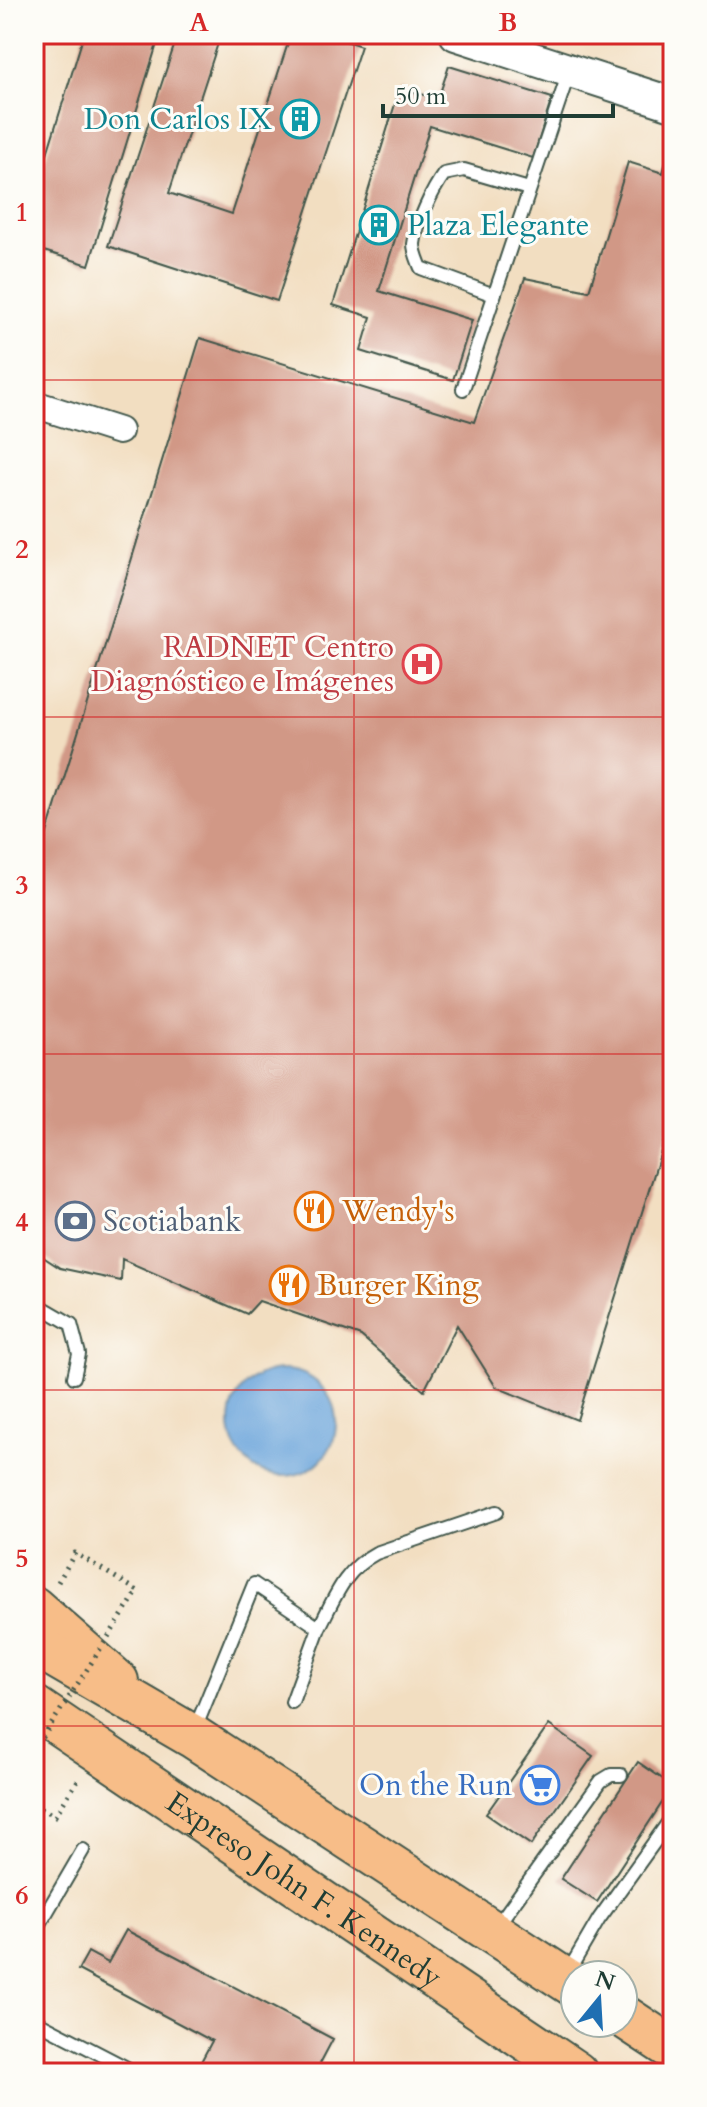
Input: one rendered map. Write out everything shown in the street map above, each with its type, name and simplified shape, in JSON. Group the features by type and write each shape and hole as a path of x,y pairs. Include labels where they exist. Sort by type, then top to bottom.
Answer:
{"highway":[{"path":"34,1644 175,1726 559,1976"},
{"name":"Expreso John F. Kennedy","path":"34,1707 576,2073"},
{"path":"639,2026 673,2046"}],"main road":[{"path":"34,1607 175,1726"}],"street":[{"path":"456,34 515,48 673,104"},
{"path":"34,404 119,431"}],"lane":[{"path":"463,389 570,69"},
{"path":"494,295 421,268 414,241 435,187 444,174 464,170 529,189"},
{"path":"34,1306 40,1306 71,1324 79,1354 74,1377"},
{"path":"292,1702 319,1628 345,1580 359,1562 376,1553 497,1512"},
{"path":"175,1726 254,1584 319,1628"},
{"path":"493,1931 601,1781 611,1775 621,1775"},
{"path":"580,1959 599,1919 673,1816"},
{"path":"34,1934 83,1850"},
{"path":"34,2020 127,2068"}],"path":[{"path":"34,1751 138,1591 75,1553"},
{"path":"34,1804 55,1816 96,1751"}],"water":[{"path":"283,1370 303,1374 320,1386 332,1403 336,1423 332,1443 320,1460 303,1472 283,1476 263,1472 246,1460 234,1443 230,1423 234,1403 246,1386 263,1374"}],"building":[{"path":"84,34 160,34 89,265 34,248 34,196"},
{"name":"Don Carlos IX","path":"178,34 221,34 169,193 232,214 291,34 325,34 361,46 277,301 108,246"},
{"name":"Plaza Elegante","path":"449,66 552,98 533,158 430,126 379,291 472,320 453,380 361,351 371,317 333,305 400,88 438,99"},
{"path":"667,157 673,159 673,1113 577,1420 496,1387 457,1325 424,1391 361,1336 259,1301 247,1314 122,1259 121,1281 60,1268 34,1251 34,875 200,338 474,422 525,278 589,291 628,162 663,173"},
{"name":"On the Run","path":"549,1725 593,1756 531,1845 486,1814"},
{"path":"638,1762 673,1786 597,1902 561,1879"},
{"path":"126,1930 333,2039 315,2073 195,2073 212,2041 78,1970 88,1952 108,1963"}],"place":[{"name":"Don Carlos IX","path":"300,119"},
{"name":"Plaza Elegante","path":"379,225"},
{"name":"RADNET Centro Diagnóstico e Imágenes","path":"422,664"},
{"name":"Wendy's","path":"314,1211"},
{"name":"Scotiabank","path":"75,1221"},
{"name":"Burger King","path":"289,1285"},
{"name":"On the Run","path":"540,1785"}]}
